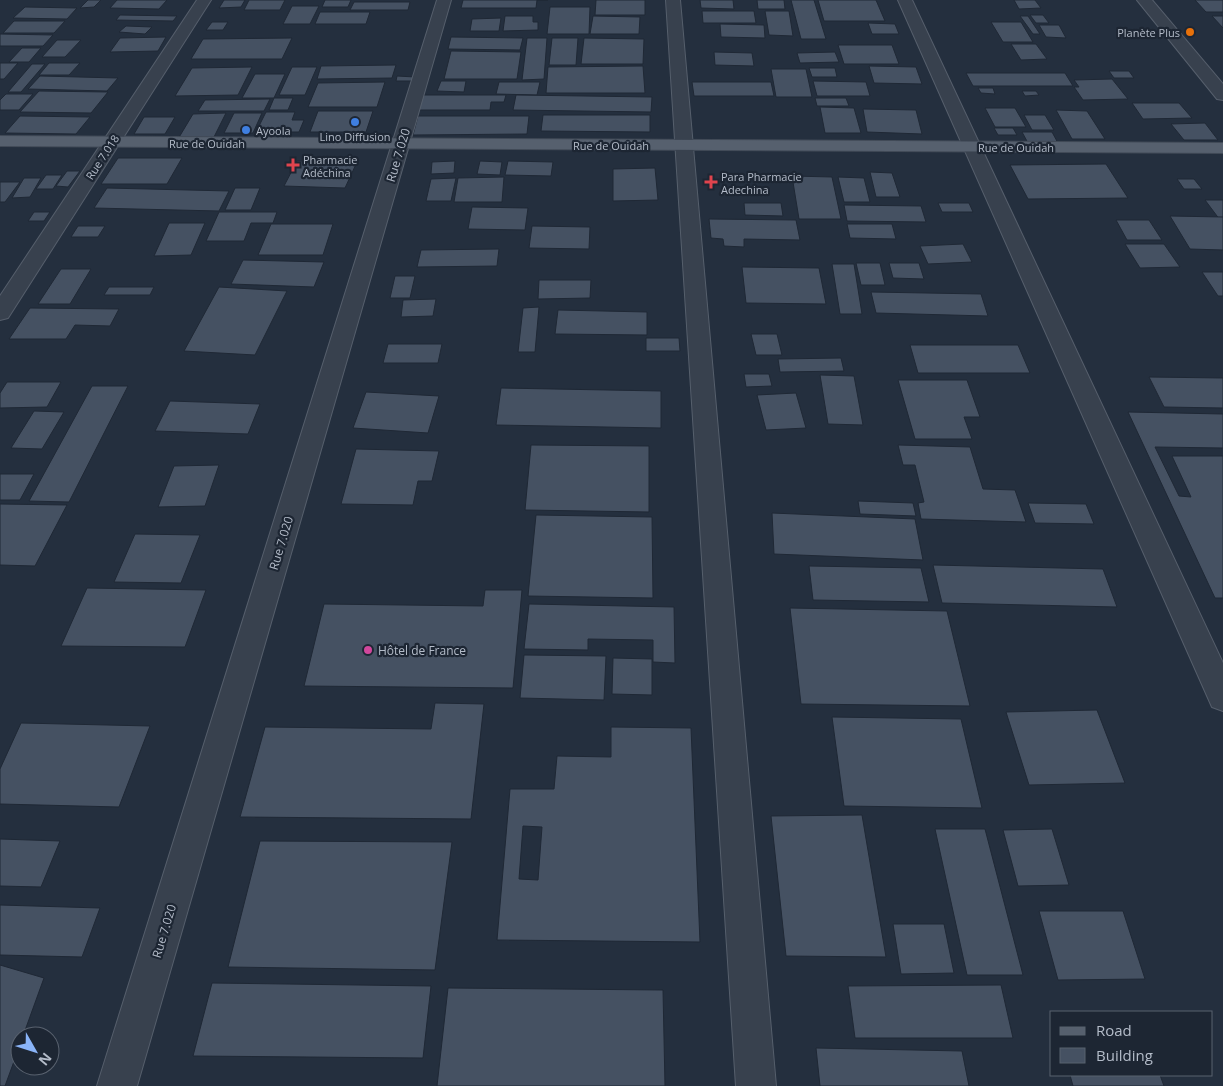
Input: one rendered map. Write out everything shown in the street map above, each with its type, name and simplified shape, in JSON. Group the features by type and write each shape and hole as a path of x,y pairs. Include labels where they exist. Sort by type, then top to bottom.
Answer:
{"main road":[{"name":"Rue de Ouidah","path":"0,141 1223,148"}],"street":[{"name":"Rue 7.018","path":"0,313 204,0"},
{"name":"Rue 7.020","path":"118,1086 444,0"},
{"path":"673,0 756,1086"},
{"path":"905,0 1223,697"},
{"path":"1144,0 1223,95"}],"building":[{"path":"88,0 101,0 94,7 80,8"},
{"path":"117,0 167,0 159,9 110,8"},
{"path":"224,0 245,0 241,7 219,8"},
{"path":"249,0 285,0 280,10 244,10"},
{"path":"325,0 351,0 348,7 322,7"},
{"path":"463,0 537,0 536,8 461,8"},
{"path":"596,0 645,0 645,15 595,15"},
{"path":"700,0 733,0 734,9 701,8"},
{"path":"757,0 784,0 785,9 758,9"},
{"path":"791,0 814,0 826,39 801,39"},
{"path":"818,0 876,0 885,21 824,21"},
{"path":"1014,0 1035,0 1041,8 1019,9"},
{"path":"1195,0 1223,0 1223,12 1206,12"},
{"path":"354,2 410,2 408,10 350,10"},
{"path":"292,6 319,6 310,24 283,24"},
{"path":"25,7 77,8 67,19 13,18"},
{"path":"550,7 590,7 589,34 547,34"},
{"path":"702,11 754,11 756,23 703,23"},
{"path":"765,11 789,11 793,36 769,35"},
{"path":"320,12 370,12 366,24 315,24"},
{"path":"120,15 177,16 173,21 116,20"},
{"path":"1030,15 1043,15 1049,23 1036,23"},
{"path":"505,16 533,16 533,22 538,22 538,30 503,31"},
{"path":"593,16 640,17 639,34 590,34"},
{"path":"1020,16 1028,16 1040,34 1033,34"},
{"path":"1212,16 1223,16 1223,28"},
{"path":"501,18 499,31 470,31 472,19"},
{"path":"14,21 65,21 54,33 3,33"},
{"path":"212,22 228,22 223,30 206,30"},
{"path":"991,22 1021,22 1033,42 1003,42"},
{"path":"868,23 895,24 899,34 872,34"},
{"path":"720,24 764,25 765,38 721,37"},
{"path":"1039,25 1059,25 1066,38 1046,37"},
{"path":"126,26 152,27 145,34 119,32"},
{"path":"0,34 53,35 43,46 0,46"},
{"path":"166,37 158,51 110,52 120,38"},
{"path":"451,37 523,38 520,50 448,49"},
{"path":"292,38 282,59 191,59 203,39"},
{"path":"527,38 547,38 544,79 522,80"},
{"path":"552,38 578,38 576,65 549,65"},
{"path":"584,38 644,39 643,64 581,64"},
{"path":"57,40 81,40 65,57 42,57"},
{"path":"1011,44 1036,44 1047,59 1021,60"},
{"path":"838,45 892,45 899,64 844,64"},
{"path":"22,48 41,48 29,62 9,62"},
{"path":"451,51 521,52 517,79 444,79"},
{"path":"714,52 752,53 754,66 715,65"},
{"path":"835,52 839,62 800,63 797,53"},
{"path":"0,63 18,63 4,79 0,79"},
{"path":"49,63 80,63 69,75 39,75"},
{"path":"32,64 45,64 21,92 8,92"},
{"path":"396,65 392,78 317,79 321,66"},
{"path":"643,66 645,93 546,93 548,67"},
{"path":"869,66 916,67 922,84 874,83"},
{"path":"252,67 238,95 175,96 192,68"},
{"path":"292,67 317,67 305,95 279,95"},
{"path":"809,68 835,68 837,77 812,77"},
{"path":"771,69 806,69 812,97 776,97"},
{"path":"1109,71 1129,71 1134,78 1114,78"},
{"path":"966,73 1065,73 1073,86 973,86"},
{"path":"255,74 285,74 274,98 242,98"},
{"path":"40,76 118,78 107,91 28,89"},
{"path":"397,76 415,77 413,81 396,81"},
{"path":"1112,79 1128,99 1083,100 1074,87 1079,87 1074,80"},
{"path":"441,81 466,81 464,92 437,91"},
{"path":"813,81 866,82 870,96 817,96"},
{"path":"385,82 377,107 308,107 318,83"},
{"path":"499,82 540,82 537,95 496,94"},
{"path":"692,82 771,82 774,96 694,96"},
{"path":"978,88 993,88 995,94 981,93"},
{"path":"39,91 108,92 91,113 20,112"},
{"path":"1022,91 1036,91 1039,95 1025,96"},
{"path":"6,94 33,94 19,110 0,110 0,100"},
{"path":"422,95 506,95 504,102 491,102 490,110 418,110"},
{"path":"516,95 652,97 651,112 513,110"},
{"path":"274,98 293,98 288,110 269,110"},
{"path":"815,98 846,98 849,106 817,106"},
{"path":"270,99 264,111 198,111 205,100"},
{"path":"1132,103 1179,103 1192,118 1143,119"},
{"path":"820,107 854,108 861,133 825,133"},
{"path":"985,108 1015,108 1026,127 995,127"},
{"path":"863,109 916,110 922,134 867,132"},
{"path":"1056,110 1087,111 1105,139 1072,139"},
{"path":"318,111 373,111 366,132 310,132"},
{"path":"266,112 295,112 292,120 304,120 299,132 256,132"},
{"path":"226,113 213,139 178,139 193,114"},
{"path":"234,113 262,113 253,133 224,133"},
{"path":"543,115 650,115 650,132 541,131"},
{"path":"1024,115 1045,115 1054,130 1032,130"},
{"path":"20,116 90,117 76,134 5,133"},
{"path":"418,116 529,116 527,134 413,135"},
{"path":"144,117 175,117 165,134 134,134"},
{"path":"1205,123 1218,140 1184,140 1171,124"},
{"path":"994,128 1013,128 1017,135 998,135"},
{"path":"1022,132 1052,132 1058,143 1028,143"},
{"path":"118,158 182,158 167,184 101,184"},
{"path":"297,161 357,162 345,188 284,186"},
{"path":"455,161 454,173 431,174 432,162"},
{"path":"480,161 502,162 500,175 477,174"},
{"path":"508,161 553,162 551,176 505,175"},
{"path":"1106,164 1128,198 1028,199 1010,165"},
{"path":"655,168 658,200 613,201 613,169"},
{"path":"67,171 80,171 68,187 56,186"},
{"path":"870,172 892,173 900,197 876,197"},
{"path":"46,175 62,175 53,189 36,189"},
{"path":"792,176 832,177 841,219 799,219"},
{"path":"504,177 502,202 454,202 458,178"},
{"path":"838,177 864,178 870,202 844,202"},
{"path":"24,178 41,178 30,197 12,198"},
{"path":"456,178 451,201 426,201 431,179"},
{"path":"1177,179 1194,179 1202,189 1184,189"},
{"path":"0,182 20,182 5,202 0,202"},
{"path":"107,188 229,191 219,211 94,208"},
{"path":"235,188 260,188 251,210 225,210"},
{"path":"1205,200 1223,200 1223,220 1220,220"},
{"path":"744,203 781,203 783,216 745,215"},
{"path":"938,203 969,203 973,212 942,212"},
{"path":"844,205 921,206 926,222 847,221"},
{"path":"472,207 528,208 525,230 468,229"},
{"path":"34,212 50,212 44,221 28,221"},
{"path":"219,212 277,212 273,223 251,223 244,241 206,241"},
{"path":"1170,216 1223,217 1223,250 1190,249"},
{"path":"709,219 796,220 800,240 744,239 744,247 724,246 723,239 711,238"},
{"path":"1116,220 1149,220 1162,240 1127,240"},
{"path":"169,223 205,223 191,255 154,256"},
{"path":"271,224 333,224 323,255 258,255"},
{"path":"847,224 892,224 896,239 850,238"},
{"path":"78,226 105,226 98,237 71,237"},
{"path":"532,226 590,227 589,249 529,248"},
{"path":"963,244 972,262 928,264 920,246"},
{"path":"1125,244 1164,244 1180,267 1140,268"},
{"path":"499,249 497,266 417,267 421,250"},
{"path":"243,260 324,262 314,287 231,284"},
{"path":"856,263 880,263 885,285 861,285"},
{"path":"889,263 919,263 924,279 893,278"},
{"path":"832,264 854,264 862,314 840,314"},
{"path":"742,267 819,268 826,304 746,303"},
{"path":"61,269 91,269 70,304 38,304"},
{"path":"1202,272 1223,272 1223,296 1218,296"},
{"path":"395,276 415,276 410,298 390,298"},
{"path":"539,280 591,280 590,298 538,299"},
{"path":"109,287 154,287 150,295 104,295"},
{"path":"219,287 287,291 255,355 184,351"},
{"path":"871,292 981,294 988,316 876,313"},
{"path":"436,299 433,316 401,317 403,300"},
{"path":"539,307 535,352 518,352 523,308"},
{"path":"30,308 119,309 110,326 75,325 66,339 9,339"},
{"path":"558,310 647,312 647,335 555,334"},
{"path":"751,334 777,334 782,355 756,355"},
{"path":"646,338 679,338 680,351 646,351"},
{"path":"388,344 442,344 438,363 383,363"},
{"path":"910,345 1018,345 1030,373 918,373"},
{"path":"841,358 844,371 780,372 778,359"},
{"path":"744,374 769,374 772,386 746,387"},
{"path":"820,375 854,376 863,425 828,424"},
{"path":"1149,377 1223,378 1223,408 1164,407"},
{"path":"898,380 967,380 980,417 964,417 972,439 915,439"},
{"path":"7,382 61,382 47,407 0,408 0,393"},
{"path":"92,386 128,386 69,502 29,501"},
{"path":"501,388 661,391 661,428 496,425"},
{"path":"366,392 439,396 428,433 353,428"},
{"path":"796,393 806,428 766,430 757,395"},
{"path":"170,401 260,404 248,434 155,431"},
{"path":"34,411 64,412 42,449 11,448"},
{"path":"1128,412 1223,414 1223,448 1155,447 1179,496 1191,497 1172,456 1223,456 1223,598 1215,598"},
{"path":"531,445 649,446 649,512 525,510"},
{"path":"898,445 970,447 983,489 1015,490 1026,522 921,519 918,503 924,502 915,465 903,465"},
{"path":"356,449 439,451 432,481 418,481 413,505 341,504"},
{"path":"219,465 205,506 158,507 174,466"},
{"path":"0,474 34,474 20,500 0,500"},
{"path":"858,501 913,503 916,516 860,514"},
{"path":"1028,503 1086,504 1094,524 1035,523"},
{"path":"0,504 67,505 35,566 0,565"},
{"path":"772,513 915,519 923,560 774,554"},
{"path":"536,515 652,517 653,598 528,596"},
{"path":"135,534 200,535 181,583 114,582"},
{"path":"933,565 1103,569 1117,607 942,603"},
{"path":"809,566 921,568 929,602 813,600"},
{"path":"87,588 206,590 185,647 61,646"},
{"path":"485,590 522,590 513,688 304,686 324,604 483,606"},
{"path":"529,604 674,607 675,663 653,662 653,640 588,639 588,650 524,649"},
{"path":"790,608 947,611 970,706 801,704"},
{"path":"524,655 606,656 604,700 520,698"},
{"path":"613,658 652,659 652,695 612,694"},
{"path":"435,703 484,704 471,819 240,817 265,727 431,729"},
{"path":"1097,710 1125,783 1029,785 1006,712"},
{"path":"832,717 961,719 982,808 844,806"},
{"path":"21,723 150,726 119,807 0,804 0,769"},
{"path":"611,727 691,728 700,942 497,940 510,789 554,789 557,756 611,757","holes":["523,826 542,827 538,880 519,879"]},
{"path":"862,815 886,957 786,956 771,816"},
{"path":"935,829 985,829 1023,975 967,975"},
{"path":"1052,829 1069,885 1018,886 1003,830"},
{"path":"0,839 60,841 41,887 0,886"},
{"path":"260,841 452,842 435,970 228,967"},
{"path":"0,905 100,908 82,957 0,955"},
{"path":"1039,911 1123,911 1145,979 1058,980"},
{"path":"893,924 944,924 954,973 901,974"},
{"path":"0,965 44,978 27,1026 10,1026 10,1072 5,1086 0,1086"},
{"path":"212,983 431,986 423,1058 193,1056"},
{"path":"1001,985 1013,1038 855,1038 848,986"},
{"path":"448,988 663,990 665,1086 437,1086"},
{"path":"816,1048 962,1051 969,1086 820,1086"},
{"path":"1070,1076 1160,1076 1164,1086 1073,1086"}],"place":[{"name":"Planète Plus","path":"1190,32"},
{"name":"Lino Diffusion","path":"355,122"},
{"name":"Ayoola","path":"246,130"},
{"name":"Pharmacie Adéchina","path":"293,165"},
{"name":"Para Pharmacie Adechina","path":"711,182"},
{"name":"Hôtel de France","path":"368,650"}]}
